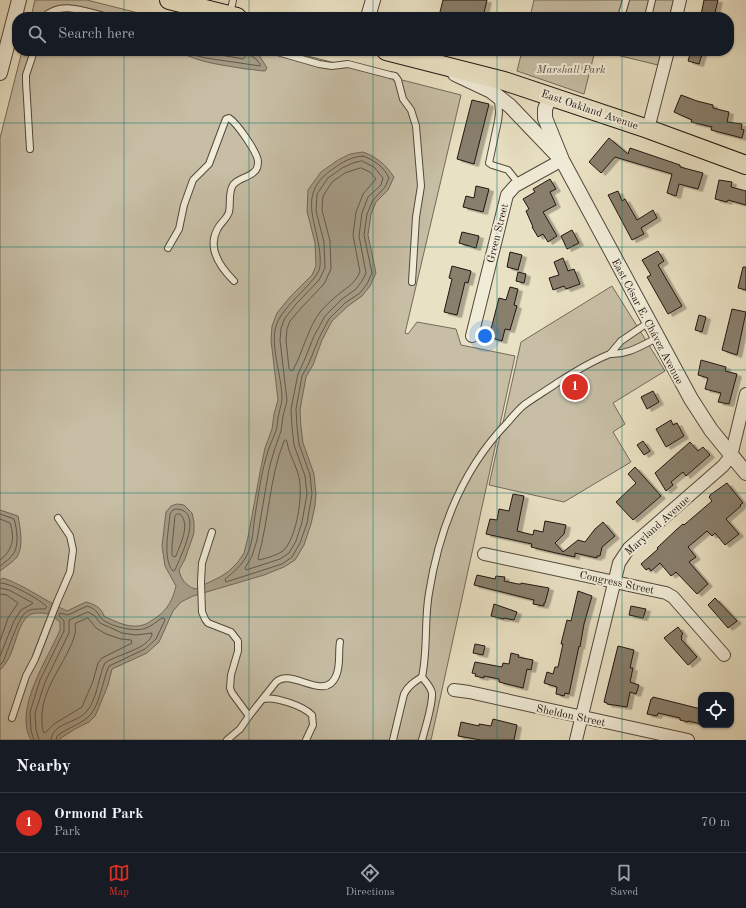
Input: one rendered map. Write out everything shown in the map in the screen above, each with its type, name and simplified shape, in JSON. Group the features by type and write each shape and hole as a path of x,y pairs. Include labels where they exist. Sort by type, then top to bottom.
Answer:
{"main road":[{"path":"179,1 233,11"},
{"name":"East Oakland Avenue","path":"406,56 504,81 648,129 746,165"}],"street":[{"path":"15,12 18,0"},
{"path":"369,12 373,0"},
{"path":"677,12 680,0"},
{"path":"1,64 12,23"},
{"path":"648,129 665,56"},
{"name":"East César E. Chávez Avenue","path":"431,62 490,91 510,106 562,160"},
{"name":"East César E. Chávez Avenue","path":"553,97 545,109 545,118 562,160 690,399 710,430 746,473"},
{"name":"Green Street","path":"472,336 504,201 510,190 562,160"},
{"name":"Maryland Avenue","path":"576,740 619,563 629,548 723,466 731,456 746,394"},
{"name":"Congress Street","path":"484,554 666,593 673,597 724,655"},
{"name":"Sheldon Street","path":"454,690 688,740"}],"lane":[{"path":"623,12 626,0"},
{"path":"649,12 652,0"},
{"path":"49,12 55,5 71,2 98,12"},
{"path":"30,149 26,75 32,56"},
{"path":"290,56 325,66 351,64 395,76 398,80 403,99 411,110 415,122 421,182 416,217 412,282"},
{"path":"498,97 498,121 489,163 508,170 519,184"},
{"path":"168,248 179,229 184,205 193,180 209,164 226,119 229,118 235,123 255,153 258,163 257,169 252,174 237,181 233,185 230,194 229,211 215,235 214,243 216,258 219,264 234,281"},
{"path":"610,354 621,341 649,322"},
{"path":"422,740 432,693 422,677 426,655 429,594 435,562 445,529 458,495 476,462 494,436 524,405 599,358 610,354 628,352 657,338"},
{"path":"12,718 21,690 69,575 73,550 70,536 58,518"},
{"path":"212,532 202,563 202,612 206,621 231,632 238,641 238,650 231,675 230,688 249,716"},
{"path":"227,740 240,729 276,682 282,679 292,679 323,686 332,683 336,676 339,664 340,642"},
{"path":"393,740 404,694 407,688 422,677"},
{"path":"263,699 271,698 280,700 303,708 312,715 313,725 306,740"}],"green space":[{"path":"35,0 87,0 134,12 32,12"},
{"path":"534,0 674,0 670,12 531,12"},
{"path":"21,56 308,56 461,95 405,333 408,334 417,322 456,329 461,345 515,356 431,740 0,740 0,138"},
{"name":"Marshall Park","path":"521,56 594,56 584,94 517,71"},
{"path":"621,56 660,56 658,65"},
{"path":"612,286 665,371 613,403 625,424 613,432 631,462 564,502 489,485 521,342"}],"water":[{"path":"189,56 260,56 267,68 265,71 246,69 220,65"},
{"path":"363,152 373,156 381,162 394,177 388,190 376,202 371,214 368,235 376,273 370,286 362,296 348,306 332,321 322,340 313,365 306,377 300,410 301,427 303,443 314,474 316,494 311,524 304,545 295,560 284,567 264,575 193,596 181,602 173,611 159,642 147,653 112,669 108,685 99,707 95,716 89,722 58,740 31,740 27,728 26,714 29,699 34,684 60,630 60,622 44,613 29,615 19,630 9,658 0,670 0,580 3,578 11,581 67,611 86,602 97,606 104,616 118,623 138,626 149,623 164,611 170,603 175,591 176,586 165,566 162,546 166,512 171,506 177,504 184,505 192,513 194,522 194,533 185,559 179,570 182,579 186,584 195,589 220,577 238,562 244,553 248,537 265,448 272,429 278,400 271,340 272,326 277,313 290,297 312,275 316,266 315,243 307,211 308,190 321,172 338,160 350,154"},
{"path":"0,510 18,516 21,542 17,557 0,571"}],"building":[{"path":"443,0 487,0 484,12 440,12"},
{"path":"704,0 718,0 715,12 702,12"},
{"path":"690,56 701,56 699,64 688,61"},
{"path":"681,95 713,105 713,108 729,112 727,122 742,124 741,129 744,130 742,138 711,130 712,127 691,122 692,120 674,112"},
{"path":"472,100 489,104 474,164 457,159"},
{"path":"609,138 628,154 630,148 680,165 680,167 703,173 698,189 679,184 676,196 667,193 672,174 615,157 601,173 589,162"},
{"path":"550,179 556,189 550,192 556,205 543,212 557,236 548,242 543,234 538,237 532,227 526,211 529,209 523,199 535,192 533,189"},
{"path":"719,180 732,182 731,187 746,191 746,205 728,200 727,202 715,199"},
{"path":"476,186 489,189 483,212 463,207 466,196 474,198"},
{"path":"618,191 622,201 625,199 637,220 653,210 657,218 641,228 644,234 632,240 608,195"},
{"path":"572,230 579,243 567,249 561,236"},
{"path":"462,232 479,236 476,248 459,243"},
{"path":"658,251 664,261 658,265 682,306 668,314 647,277 651,275 642,260"},
{"path":"510,252 522,255 518,270 507,267"},
{"path":"563,258 568,271 574,269 580,284 566,289 564,286 553,290 549,278 559,275 554,262"},
{"path":"452,266 471,271 468,283 465,282 457,315 444,312 452,279 449,278"},
{"path":"743,267 746,267 746,290 738,288"},
{"path":"518,272 526,274 524,283 516,281"},
{"path":"510,287 518,289 514,305 517,306 510,330 505,329 502,341 489,337 499,298 506,300"},
{"path":"732,309 746,312 737,355 722,350"},
{"path":"699,315 706,317 702,332 695,330"},
{"path":"701,360 726,367 725,371 737,374 729,404 718,402 721,393 705,389 708,378 698,375"},
{"path":"653,391 659,402 647,409 641,397"},
{"path":"671,420 673,425 677,423 684,436 666,447 656,429"},
{"path":"643,441 650,451 644,455 637,445"},
{"path":"690,442 698,451 703,447 710,455 686,476 683,472 671,482 673,485 666,491 655,473"},
{"path":"635,467 661,496 633,520 616,502 636,483 628,474"},
{"path":"727,483 743,503 726,519 739,534 725,545 715,533 712,536 707,531 688,547 696,557 689,562 708,584 697,594 676,572 671,576 660,563 651,571 649,568 646,570 641,564 676,530 712,501 709,497 710,495"},
{"path":"513,494 524,496 517,531 533,535 534,530 543,532 545,521 566,525 564,534 555,543 563,552 578,540 585,542 595,529 603,522 615,536 602,547 600,556 597,556 597,558 575,553 575,557 556,553 531,547 532,544 486,534 490,519 497,520 499,509 509,511"},
{"path":"477,575 495,579 496,576 505,577 504,581 549,588 544,606 533,604 534,600 474,585"},
{"path":"578,591 592,596 584,624 569,694 565,693 564,696 556,694 557,687 544,683 547,672 553,674 555,667 558,667 563,644 561,644 567,620 571,621"},
{"path":"715,598 737,621 728,628 708,605"},
{"path":"494,604 517,612 514,620 491,616"},
{"path":"631,606 646,609 643,618 629,615"},
{"path":"678,627 683,634 681,639 697,657 688,665 664,638"},
{"path":"475,644 485,646 483,655 473,653"},
{"path":"618,646 634,650 630,668 633,668 630,682 639,685 636,694 630,692 627,707 607,704 604,702"},
{"path":"511,653 519,655 518,657 533,660 531,670 527,669 523,688 499,682 499,679 475,676 476,674 472,673 475,662 502,667 503,663 509,664"},
{"path":"653,697 698,708 698,723 680,720 680,718 658,713 657,716 647,714"},
{"path":"493,719 517,725 514,740 481,740 458,736 461,722 479,726 479,724 491,726"}],"place":[{"name":"Ormond Park","path":"575,387"}]}
